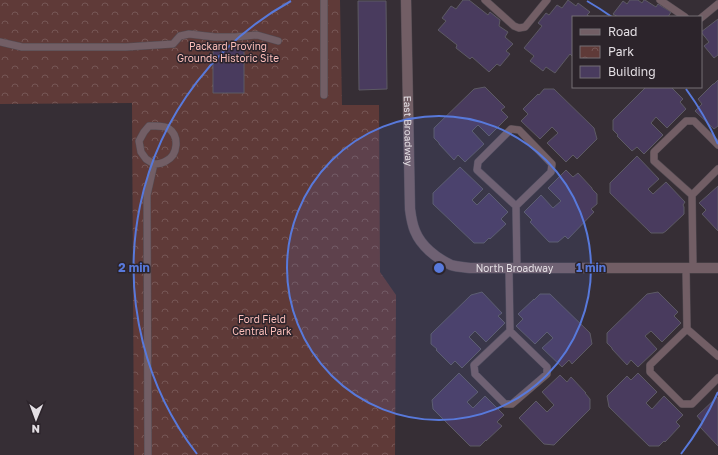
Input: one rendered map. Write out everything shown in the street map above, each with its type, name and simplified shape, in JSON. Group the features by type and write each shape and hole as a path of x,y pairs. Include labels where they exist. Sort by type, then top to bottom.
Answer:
{"street":[{"name":"East Broadway","path":"406,0 410,209 415,232 433,254"},
{"name":"North Broadway","path":"433,254 452,265 478,268 718,268"}],"lane":[{"path":"324,0 324,95"},
{"path":"485,0 514,26 519,28 525,27 547,0"},
{"path":"660,0 684,16"},
{"path":"702,17 718,4"},
{"path":"0,42 22,47 126,47 173,44 180,36 189,34 215,38 258,36 278,41"},
{"path":"692,195 654,161 654,152 686,121 694,120 718,145"},
{"path":"149,126 168,128 176,137 176,148 173,156 166,162 154,164 146,159 141,152 139,141 149,126"},
{"path":"510,332 546,367 547,374 512,404 505,404 475,374 474,365 510,332 516,206 551,172 552,164 519,130 511,129 478,162 477,170 516,206"},
{"path":"148,455 147,195 154,164"},
{"path":"718,169 692,195 687,329 650,365 650,372 682,404 692,404 718,378"},
{"path":"687,329 718,356"}],"green space":[{"name":"Ford Field Central Park","path":"0,0 340,0 342,105 379,105 380,272 396,295 395,455 134,455 132,103 0,104"}],"building":[{"path":"463,0 469,0 488,15 490,12 500,20 499,26 508,32 505,37 513,44 506,51 510,54 500,66 497,64 489,72 472,57 470,59 456,48 457,45 438,30 446,21 442,18 451,6 456,9"},
{"path":"568,0 576,6 578,3 590,12 587,15 588,16 572,16 572,56 570,54 555,73 546,67 543,71 530,61 534,56 524,48 542,26 538,23 546,13 549,15 557,5 562,8"},
{"path":"630,0 638,0 642,3 645,0 656,7 658,4 671,12 669,16 616,16 613,14 623,1 627,4"},
{"path":"358,1 386,1 387,89 359,90"},
{"path":"718,19 718,55 714,58 704,46 709,42 702,31"},
{"path":"213,45 244,45 244,93 213,93"},
{"path":"718,80 718,126 714,129 695,111 702,104 698,99"},
{"path":"485,87 505,107 501,110 508,117 489,136 478,125 472,131 484,144 465,162 458,155 454,160 434,138 434,128 474,89"},
{"path":"645,88 672,88 683,99 680,102 686,109 667,128 656,117 651,123 663,135 644,154 637,147 632,151 617,136 618,135 613,130 613,120"},
{"path":"544,89 554,89 594,128 597,139 577,159 573,155 566,162 547,143 558,133 552,127 540,139 521,121 528,114 523,109"},
{"path":"637,156 659,179 648,189 653,194 666,182 685,202 683,205 684,214 663,233 651,233 610,193 610,183"},
{"path":"460,167 483,189 472,200 477,205 489,193 508,212 501,219 506,224 484,243 474,243 433,204 433,193"},
{"path":"566,170 573,177 578,173 592,188 597,194 597,204 591,209 594,212 568,239 565,236 558,242 549,242 530,222 532,220 524,212 541,195 553,208 561,201 548,188"},
{"path":"718,186 718,231 702,214 706,210 699,203"},
{"path":"482,292 502,313 498,316 505,323 486,342 475,331 469,337 481,349 462,368 455,361 451,365 431,344 431,334 471,295"},
{"path":"658,292 678,312 674,316 681,323 662,342 651,331 645,336 657,349 638,367 631,360 627,365 607,343 607,333 647,294"},
{"path":"540,294 550,294 590,333 592,344 572,364 569,360 562,367 542,348 553,338 547,332 535,344 516,326 523,319 518,314"},
{"path":"459,373 478,392 467,402 473,408 485,396 504,415 497,422 502,426 480,446 470,446 433,409 432,400"},
{"path":"638,373 657,392 646,403 652,409 664,396 683,415 676,422 680,426 665,442 664,441 659,446 649,446 609,407 607,396 627,376 631,380"},
{"path":"560,375 567,382 571,377 586,393 590,399 590,409 554,445 544,444 519,418 536,401 547,412 554,405 542,392"},
{"path":"717,397 718,446 700,427 703,423 697,416"}],"park label":[{"name":"Packard Proving Grounds Historic Site","path":"228,52"}]}
